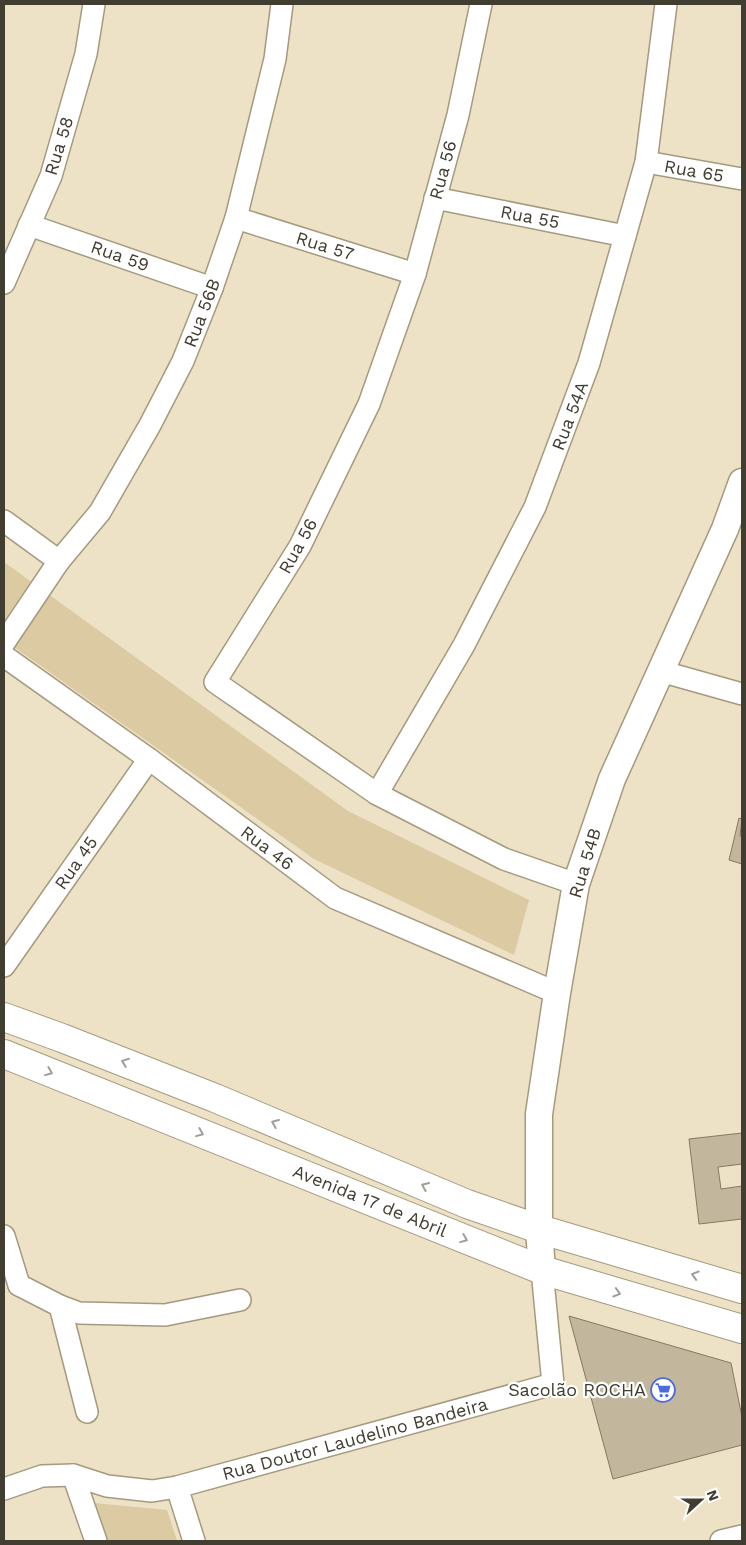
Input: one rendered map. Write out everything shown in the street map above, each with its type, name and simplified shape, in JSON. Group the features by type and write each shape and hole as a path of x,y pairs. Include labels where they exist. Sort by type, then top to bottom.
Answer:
{"main road":[{"name":"Avenida 17 de Abril","path":"4,1017 215,1098 467,1204 539,1229 742,1289"},
{"name":"Avenida 17 de Abril","path":"4,1054 542,1270 742,1329"}],"street":[{"name":"Rua 58","path":"4,283 51,176 86,54 94,4"},
{"name":"Rua 56B","path":"4,643 59,561 100,512 150,425 183,361 212,288 236,218 275,58 282,4"},
{"name":"Rua 56","path":"481,4 458,115 415,274 369,404 300,546 215,682 378,794 504,859 576,884"},
{"name":"Rua 54A","path":"378,794 464,645 535,507 589,363 646,162 666,4"},
{"name":"Rua 65","path":"646,162 742,179"},
{"name":"Rua 55","path":"435,198 625,236"},
{"name":"Rua 57","path":"236,218 415,274"},
{"name":"Rua 59","path":"29,225 212,288"},
{"name":"Rua 54B","path":"542,1270 539,1229 539,1114 576,884 612,779 725,529 742,482"},
{"path":"4,521 59,561"},
{"name":"Rua 46","path":"4,656 149,759 334,898 557,993"},
{"path":"660,671 742,694"},
{"name":"Rua 45","path":"4,966 149,759"},
{"path":"4,1236 12,1287 80,1313 165,1315 240,1300"},
{"name":"Rua Doutor Laudelino Bandeira","path":"4,1489 42,1476 73,1475 107,1486 152,1492 177,1487 553,1384 542,1270"},
{"path":"60,1306 87,1412"},
{"path":"73,1475 96,1541"},
{"path":"177,1487 194,1541"},
{"path":"720,1541 742,1536"}],"shaded area":[{"path":"4,562 348,811 529,900 514,955 314,859 4,640"},
{"path":"94,1503 167,1510 177,1541 106,1541"}],"building":[{"path":"739,818 742,819 740,836 742,836 742,864 729,860"},
{"path":"742,1133 742,1164 718,1167 721,1189 742,1186 742,1219 699,1224 689,1139"},
{"name":"Sacolão ROCHA","path":"569,1316 731,1363 742,1417 742,1445 613,1479"}],"place":[{"name":"Sacolão ROCHA","path":"663,1390"}]}
